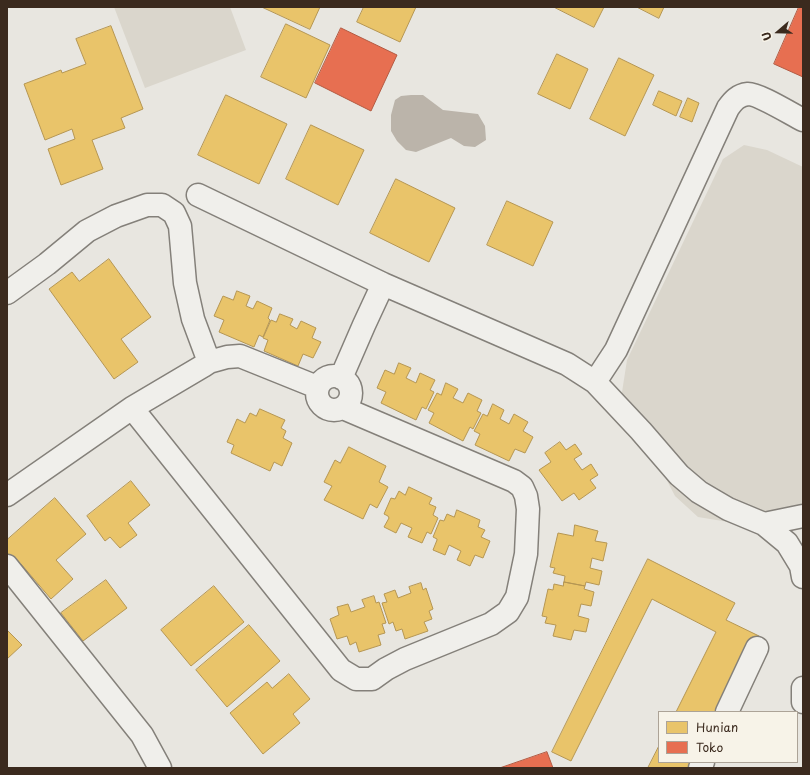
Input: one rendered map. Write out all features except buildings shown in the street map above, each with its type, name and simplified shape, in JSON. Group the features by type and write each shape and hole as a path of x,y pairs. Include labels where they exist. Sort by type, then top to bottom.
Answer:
{"street":[{"path":"595,382 616,350 728,108 734,100 740,96 748,94 758,97 803,120"},
{"path":"198,195 384,284 567,364 595,382 641,431 679,475 699,492 728,509 764,524 787,543 801,566 803,577"},
{"path":"7,293 47,264 87,231 116,216 147,205 162,205 174,213 180,226 185,283 193,319 209,362"},
{"path":"341,378 384,284"},
{"path":"7,495 132,408 209,362 227,357 240,356 317,387"},
{"path":"334,376 341,378 350,388 351,396 349,403 338,410 327,410 322,407 318,401 316,394 317,387 321,381 327,378 334,376"},
{"path":"132,408 341,670 356,679 372,679 405,660 491,624 508,612 517,597 526,554 528,509 526,496 522,487 514,481 343,408"},
{"path":"764,524 803,516"},
{"path":"7,566 142,735 160,768"},
{"path":"727,711 757,648"},
{"path":"803,688 803,702"}],"shaded area":[{"path":"114,7 230,7 246,50 145,88"},
{"path":"423,95 443,110 478,114 485,126 486,140 475,147 464,146 451,138 416,152 406,150 397,141 391,131 391,115 395,100 401,96"},
{"path":"744,145 767,150 803,167 803,519 759,527 698,517 675,496 648,444 620,405 627,360 723,159"}]}
